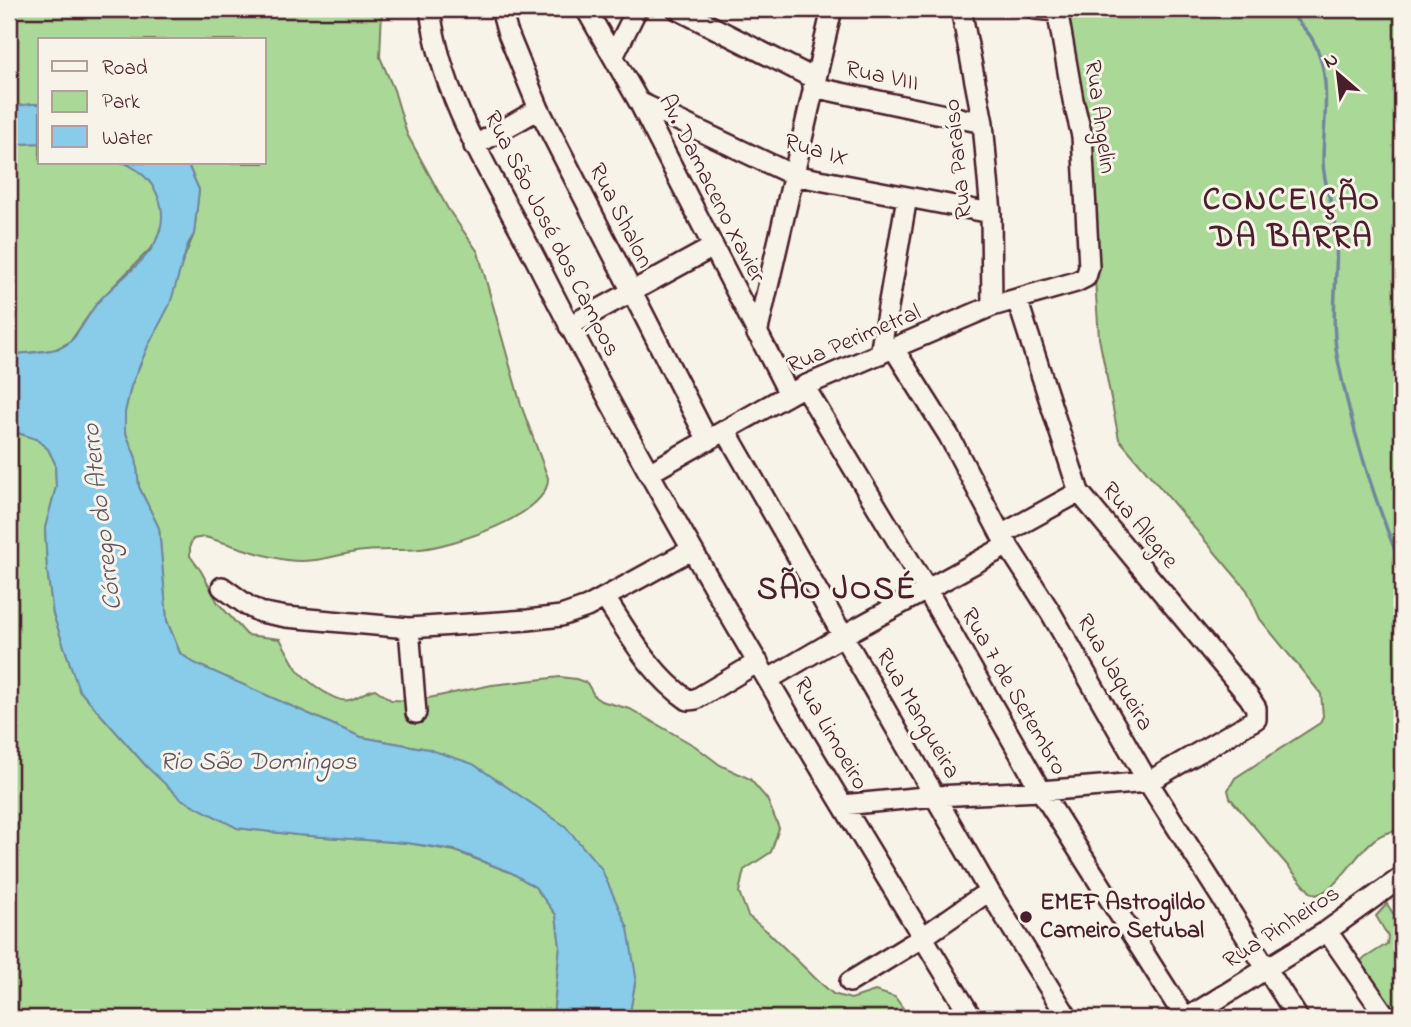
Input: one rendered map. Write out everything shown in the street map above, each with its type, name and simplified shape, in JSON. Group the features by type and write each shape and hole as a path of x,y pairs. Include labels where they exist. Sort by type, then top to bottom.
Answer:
{"street":[{"name":"Rua São José dos Campos","path":"430,9 447,78 474,146 649,473"},
{"name":"Rua Shalon","path":"501,9 507,31 539,109 708,441"},
{"name":"Av. Damaceno Xavier","path":"586,9 639,102 757,334 797,390"},
{"path":"614,55 637,9"},
{"name":"Rua VIII","path":"677,9 814,83 983,123"},
{"path":"757,334 832,9"},
{"name":"Rua Paraíso","path":"961,9 983,123 991,213 992,306"},
{"path":"1035,9 1057,10"},
{"name":"Rua Angelin","path":"1057,10 1082,135 1088,274"},
{"name":"Rua IX","path":"639,102 793,174 991,213"},
{"path":"474,146 539,109"},
{"path":"887,351 907,197"},
{"path":"569,326 713,247"},
{"name":"Rua Perimetral","path":"649,473 797,390 992,306 1076,282 1088,274"},
{"name":"Rua Alegre","path":"1017,299 1079,492 1249,696 1256,708 1256,719 1148,782"},
{"name":"Rua Jaqueira","path":"887,351 948,436 1004,540 1051,613 1148,782 1297,1018"},
{"name":"Rua 7 de Setembro","path":"797,390 927,590 1041,791 1186,1018"},
{"name":"Rua Mangueira","path":"726,431 989,891 1068,1018"},
{"name":"Rua Limoeiro","path":"649,473 691,550 972,1018"},
{"path":"769,679 927,590 1079,492"},
{"path":"222,587 260,612 286,617 409,628 561,616 605,598 691,550"},
{"path":"605,598 643,655 668,686 688,700 696,699 758,662"},
{"path":"409,628 416,713"},
{"path":"843,805 1148,782"},
{"name":"Rua Pinheiros","path":"1186,1018 1327,931 1402,877"},
{"path":"850,982 923,937 989,891"},
{"path":"1327,931 1387,1018"}],"green space":[{"path":"9,9 382,9 380,57 394,90 407,134 448,209 478,252 521,405 548,478 544,492 533,505 496,527 434,547 364,551 296,561 266,556 205,537 193,539 190,556 218,603 247,635 280,639 301,673 321,690 336,698 349,700 375,689 391,700 414,701 492,685 560,677 576,679 587,683 595,697 601,701 630,709 695,746 720,765 750,779 767,799 779,828 771,852 744,870 739,892 748,916 833,994 851,999 875,991 895,997 910,1018 629,1018 636,977 428,749 361,737 194,663 180,653 167,621 159,528 139,487 136,458 125,431 125,412 131,386 194,234 199,190 185,164 266,164 266,38 38,38 38,104 9,107"},
{"path":"1061,9 1402,9 1402,832 1389,832 1377,837 1338,880 1316,895 1310,892 1230,798 1228,790 1235,778 1320,723 1323,716 1321,694 1260,619 1247,590 1119,439 1099,338 1091,222"},
{"path":"38,143 38,164 127,164 138,169 148,178 161,199 163,220 155,244 98,302 70,342 54,350 9,355 9,148 17,144"},
{"path":"9,430 36,439 48,449 55,463 56,487 45,528 47,569 53,614 79,690 147,767 237,828 407,843 455,851 512,873 535,887 556,915 560,946 553,1018 9,1018"},
{"path":"1387,904 1402,927 1402,1018 1381,1018 1346,970 1387,944 1388,936 1376,916"}],"water":[{"path":"38,104 38,143 17,144 9,148 9,107"},
{"name":"Rio São Domingos","path":"127,164 185,164 199,190 194,234 188,244 170,304 131,386 125,412 125,431 136,458 139,487 159,528 167,621 180,653 194,663 361,737 428,749 473,764 565,826 601,868 628,928 636,977 629,1018 553,1018 560,946 556,915 535,887 512,873 455,850 407,843 237,828 181,799 147,767 79,690 53,614 47,569 45,528 56,487 55,463 48,449 36,439 9,430 9,355 51,350 68,343 99,301 144,258 155,243 162,219 161,207 153,186"}],"waterway":[{"path":"1287,9 1311,37 1323,66 1326,98 1323,170 1336,229 1334,323 1337,355 1364,463 1402,568"}],"place":[{"name":"EMEF Astrogildo Carneiro Setubal","path":"1026,917"}],"district":[{"name":"CONCEIÇÃO DA BARRA","path":"1292,220"},
{"name":"SÃO JOSÉ","path":"837,590"}],"water label":[{"name":"Córrego do Aterro","path":"103,517"}]}
